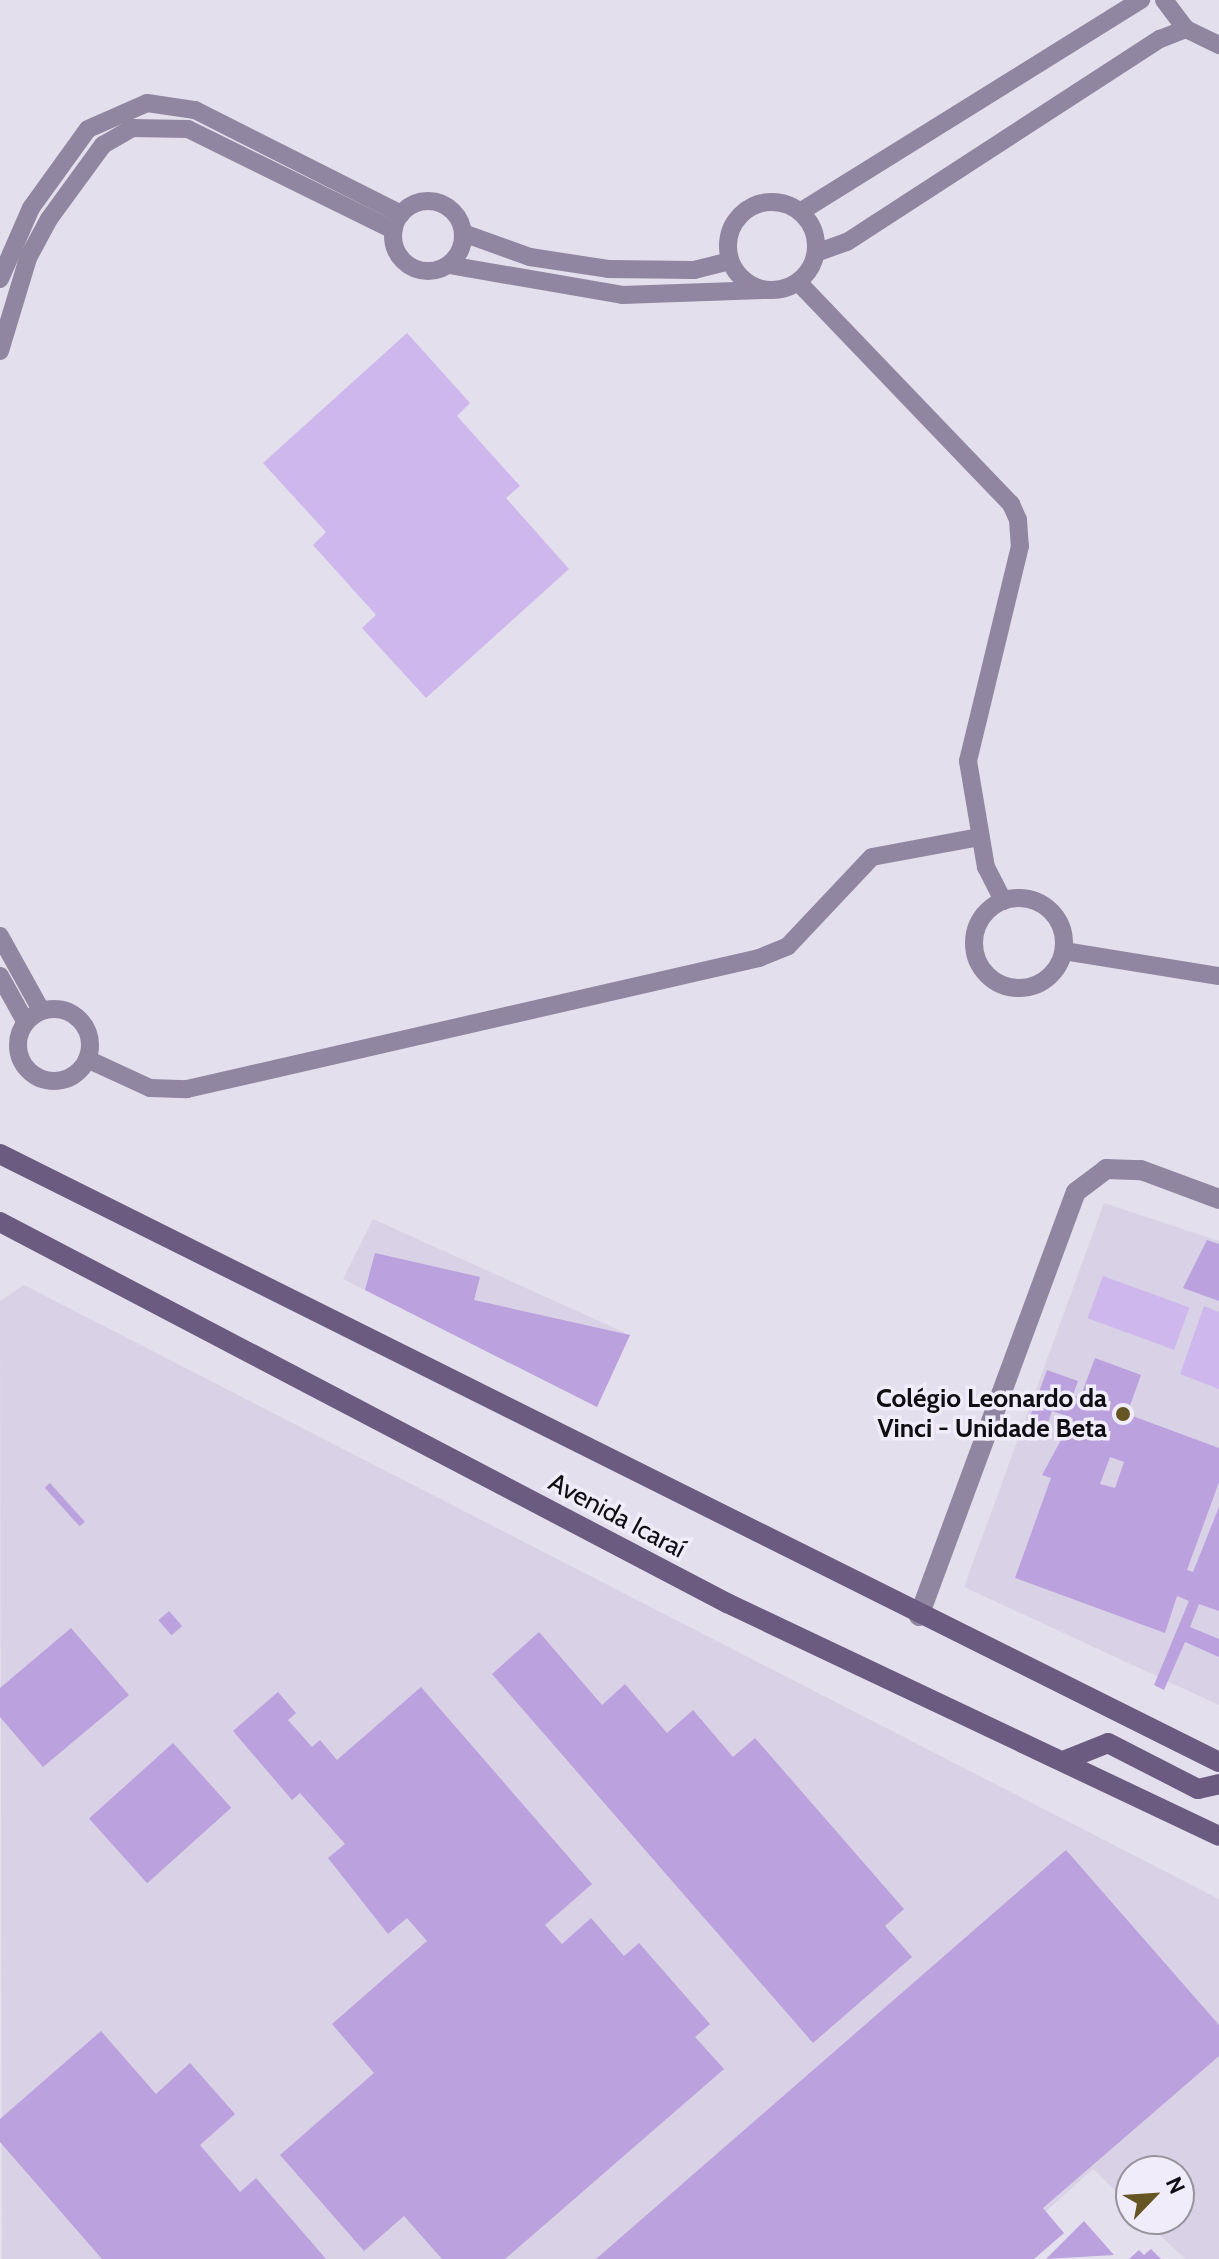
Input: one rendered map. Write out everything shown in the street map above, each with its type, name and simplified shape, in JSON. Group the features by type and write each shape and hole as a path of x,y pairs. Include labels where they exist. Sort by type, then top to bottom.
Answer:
{"main road":[{"name":"Avenida Icaraí","path":"0,1154 919,1616 1219,1762"},
{"name":"Avenida Icaraí","path":"0,1222 727,1603 1219,1836"},
{"path":"1063,1761 1108,1743 1198,1789 1219,1784"}],"street":[{"path":"919,1616 1076,1192 1106,1169 1117,1169 1219,1199"}],"lane":[{"path":"800,212 1141,0"},
{"path":"1164,0 1186,29 1219,45"},
{"path":"397,222 405,264 422,271 449,265 622,295 765,290 798,282 816,253 847,242 1160,39 1186,29"},
{"path":"0,279 31,208 88,129 147,103 195,110 397,222"},
{"path":"0,351 28,258 49,219 103,145 132,128 188,129 397,222"},
{"path":"765,290 744,280 730,261 728,238 746,210 768,201 800,212 813,230 816,253"},
{"path":"397,222 416,203 443,204 463,233 530,257 608,269 694,270 730,261"},
{"path":"449,265 463,233"},
{"path":"798,282 1011,504 1018,520 1020,546 969,737 980,837 1003,901"},
{"path":"87,1059 150,1088 187,1089 759,958 788,946 872,857 980,837"},
{"path":"1026,898 1047,908 1061,927 1064,951 1054,972 1035,986 1011,988 990,979 976,959 974,936 984,914 1003,901 1026,898"},
{"path":"0,936 33,1016 17,1048 31,1073 67,1079 87,1059 90,1041 77,1016 33,1016"},
{"path":"1064,951 1219,976"},
{"path":"0,976 33,1016"}],"shaded area":[{"path":"407,333 470,403 457,416 520,486 506,498 569,569 426,698 362,628 376,615 313,545 326,532 263,463"},
{"name":"Colégio Leonardo da Vinci - Unidade Beta","path":"1104,1203 1219,1241 1219,1705 964,1587"},
{"path":"373,1219 630,1335 597,1407 343,1279"},
{"path":"1103,1276 1189,1307 1174,1350 1088,1318"},
{"path":"24,1285 1219,1899 1219,2259 1185,2259 1160,2235 1195,2235 1195,2155 1115,2155 1115,2190 1093,2169 993,2259 2,2259 0,1301"},
{"path":"1204,1306 1219,1312 1219,1389 1180,1374"}],"building":[{"path":"1207,1240 1219,1244 1219,1301 1183,1288"},
{"path":"375,1253 480,1277 474,1300 630,1335 597,1407 365,1290"},
{"path":"1095,1358 1141,1375 1127,1414 1219,1448 1219,1482 1187,1570 1193,1572 1219,1507 1219,1611 1199,1604 1190,1627 1219,1639 1219,1657 1185,1642 1164,1690 1154,1685 1189,1601 1177,1596 1165,1633 1015,1578 1051,1478 1042,1475 1073,1418 1052,1411 1044,1434 1026,1428 1047,1370 1078,1381 1073,1395 1080,1398","holes":["1110,1457 1124,1462 1115,1488 1100,1484"]},
{"path":"50,1483 85,1522 80,1526 45,1488"},
{"path":"169,1611 182,1626 172,1635 158,1620"},
{"path":"71,1628 129,1695 43,1767 0,1717 0,1688"},
{"path":"539,1632 602,1705 625,1684 667,1733 693,1710 733,1757 755,1738 904,1909 885,1926 912,1957 813,2043 492,1674"},
{"path":"421,1687 592,1884 545,1925 562,1944 591,1918 624,1956 639,1943 710,2024 695,2037 724,2069 505,2259 442,2259 404,2216 364,2251 280,2155 374,2073 332,2024 427,1941 407,1918 388,1934 328,1858 345,1844 300,1793 292,1800 233,1731 278,1692 296,1713 288,1720 312,1747 320,1740 337,1760"},
{"path":"173,1743 231,1808 147,1883 89,1819"},
{"path":"1066,1850 1219,2025 1219,2056 1043,2208 1064,2233 1034,2259 596,2259"},
{"path":"101,2031 156,2094 190,2063 235,2114 200,2145 240,2192 256,2178 326,2259 102,2259 0,2142 0,2119"},
{"path":"1084,2221 1114,2255 1046,2259"},
{"path":"1151,2249 1161,2259 1129,2259 1139,2250 1144,2255"}],"place":[{"name":"Colégio Leonardo da Vinci - Unidade Beta","path":"1123,1414"}]}
